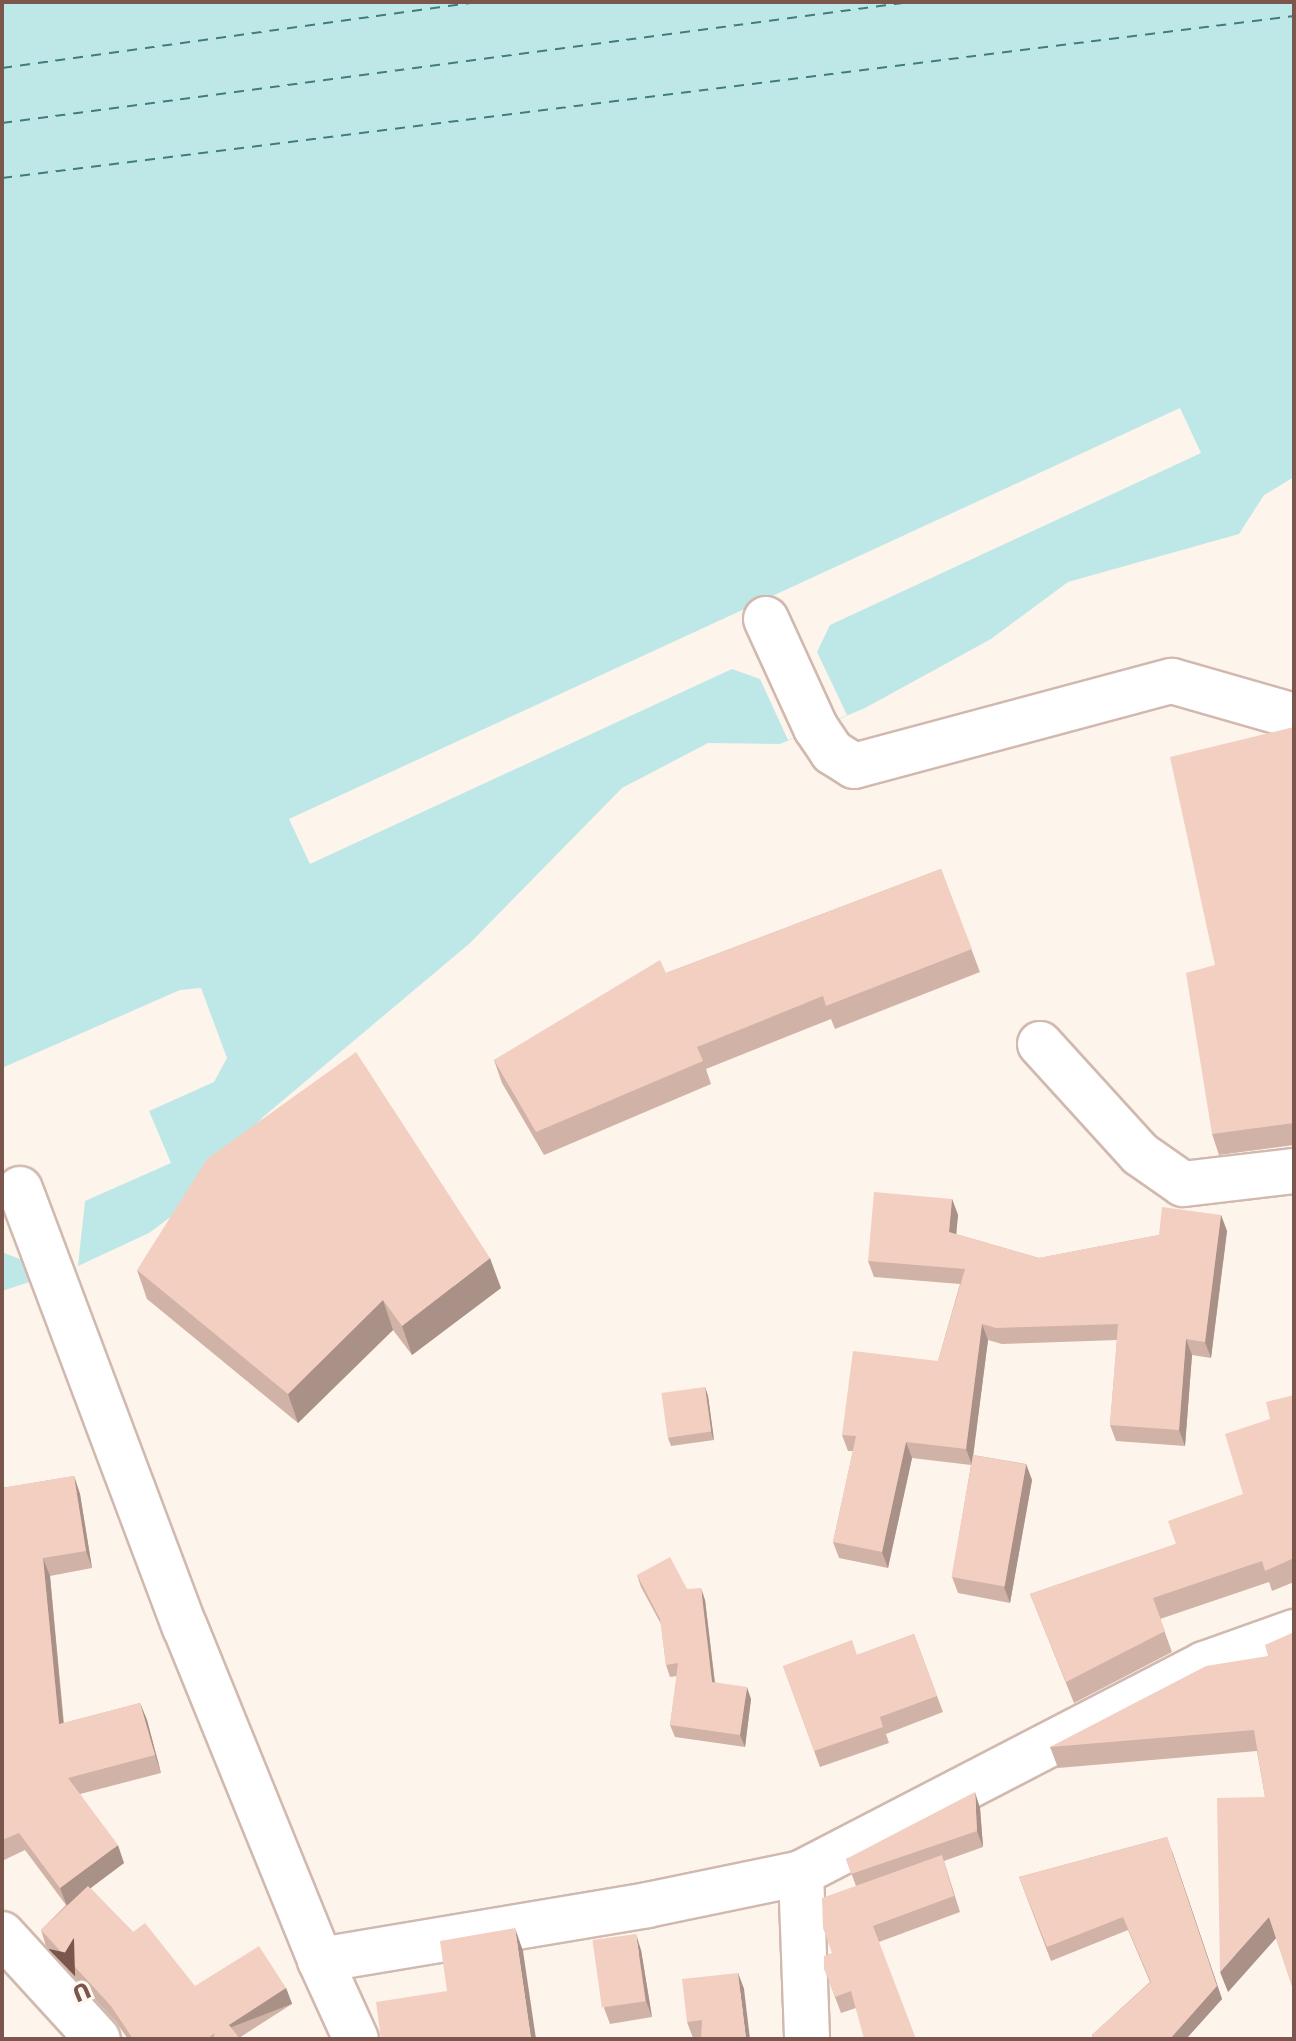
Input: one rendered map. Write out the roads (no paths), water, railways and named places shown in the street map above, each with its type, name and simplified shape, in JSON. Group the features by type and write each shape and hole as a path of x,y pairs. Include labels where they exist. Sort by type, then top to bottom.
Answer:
{"street":[{"path":"766,619 816,728 832,752 854,766 1172,681 1294,716"},
{"path":"1040,1044 1140,1154 1183,1184 1294,1171"},
{"path":"20,1189 185,1627 320,1960 356,2039"},
{"path":"320,1960 647,1905 801,1873 1204,1664 1294,1632"},
{"path":"801,1873 807,2039"},
{"path":"8,1953 98,2039"}],"water":[{"path":"2,2 1294,2 1294,477 1264,495 1239,534 1068,582 991,639 865,708 780,744 708,743 622,788 469,944 263,1117 188,1204 149,1233 78,1266 2,1291"}]}
